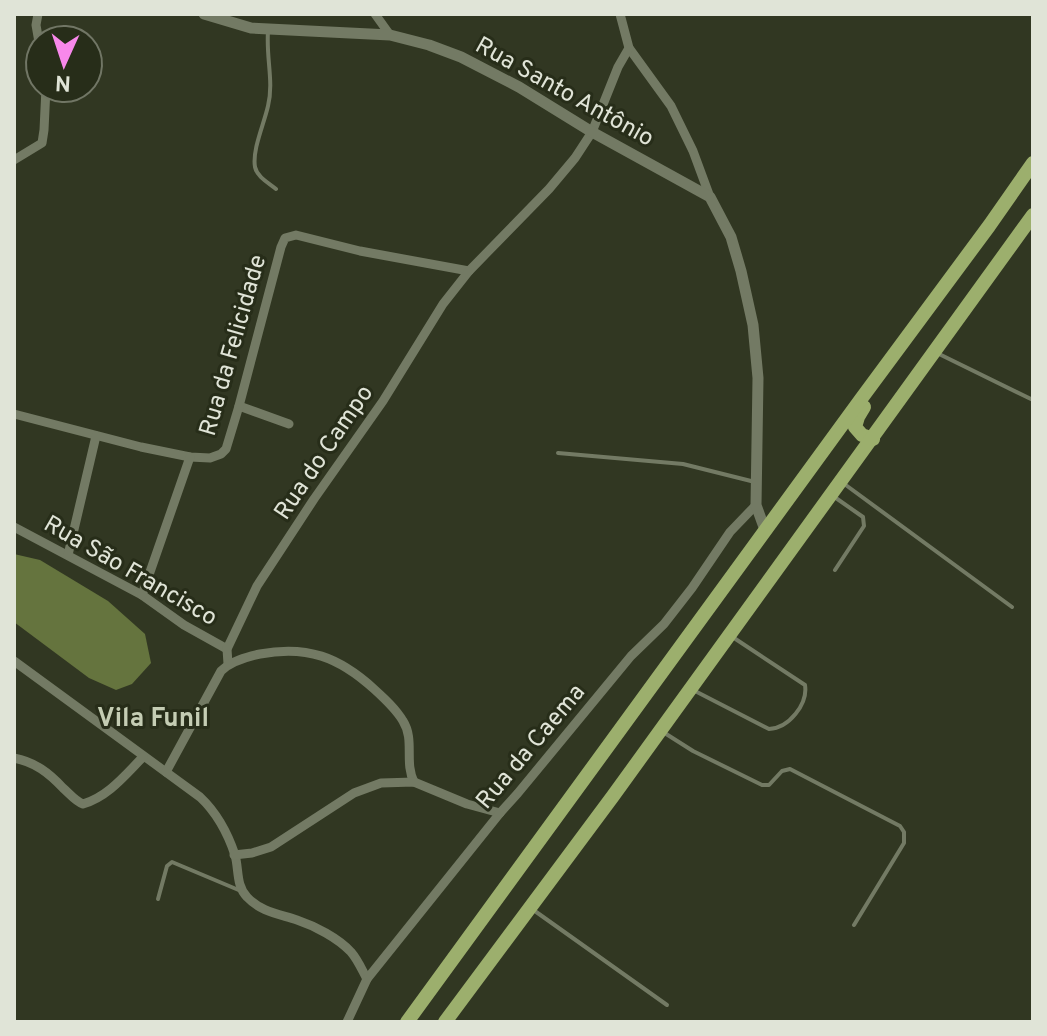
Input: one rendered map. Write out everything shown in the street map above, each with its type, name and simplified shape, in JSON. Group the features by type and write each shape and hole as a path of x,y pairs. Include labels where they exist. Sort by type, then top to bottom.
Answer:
{"highway":[{"path":"407,1022 1033,163"},
{"path":"445,1022 935,351 1028,229 1033,215"},
{"path":"873,439 862,435 855,427 860,412 943,302 989,226"}],"street":[{"name":"Rua Santo Antônio","path":"204,14 268,30 390,35 429,45 461,57 519,87 592,132 710,197"},
{"path":"375,14 390,35"},
{"path":"620,14 629,48 671,106 693,151 710,197 731,237 753,325 758,378 756,505 765,530"},
{"name":"Rua do Campo","path":"228,664 227,649 257,586 383,401 443,304 469,271 575,158 592,132 618,67 629,48"},
{"path":"14,160 42,143 45,104"},
{"name":"Rua da Felicidade","path":"14,414 96,436 190,457 210,458 226,449 285,238 296,235 469,271"},
{"path":"239,406 289,424"},
{"path":"68,555 96,436"},
{"path":"142,595 190,457"},
{"path":"756,505 771,508 786,502"},
{"name":"Rua da Caema","path":"347,1022 367,979 631,656 664,624 730,532 756,505"},
{"name":"Rua São Francisco","path":"14,527 142,595 184,625 227,649"},
{"path":"166,772 221,671 228,664 258,655 289,651 333,659 349,668 387,700 405,723 409,734 409,770 414,782"},
{"path":"14,661 207,804 222,827 234,855 243,892 268,912 310,926 347,949 367,979"},
{"path":"14,758 36,765 83,804 114,788 143,757"},
{"path":"234,855 271,847 354,793 381,783 414,782 467,804 500,813"}],"lane":[{"path":"268,30 268,75 271,83 255,167 258,175 276,189"},
{"path":"935,351 1033,400"},
{"path":"558,453 683,464 757,483"},
{"path":"841,482 1012,607"},
{"path":"831,494 863,517 864,521 864,526 835,570"},
{"path":"691,689 769,729 780,728 792,720 806,693 805,685 730,635"},
{"path":"661,730 693,751 762,785 769,785 782,771 790,769 900,826 904,832 904,843 854,925"},
{"path":"158,899 167,866 172,862 243,892"},
{"path":"530,907 667,1005"}],"green space":[{"path":"14,554 40,560 108,601 145,634 151,663 132,684 116,690 89,678 14,622"}],"district":[{"name":"Vila Funil","path":"153,717"}]}
